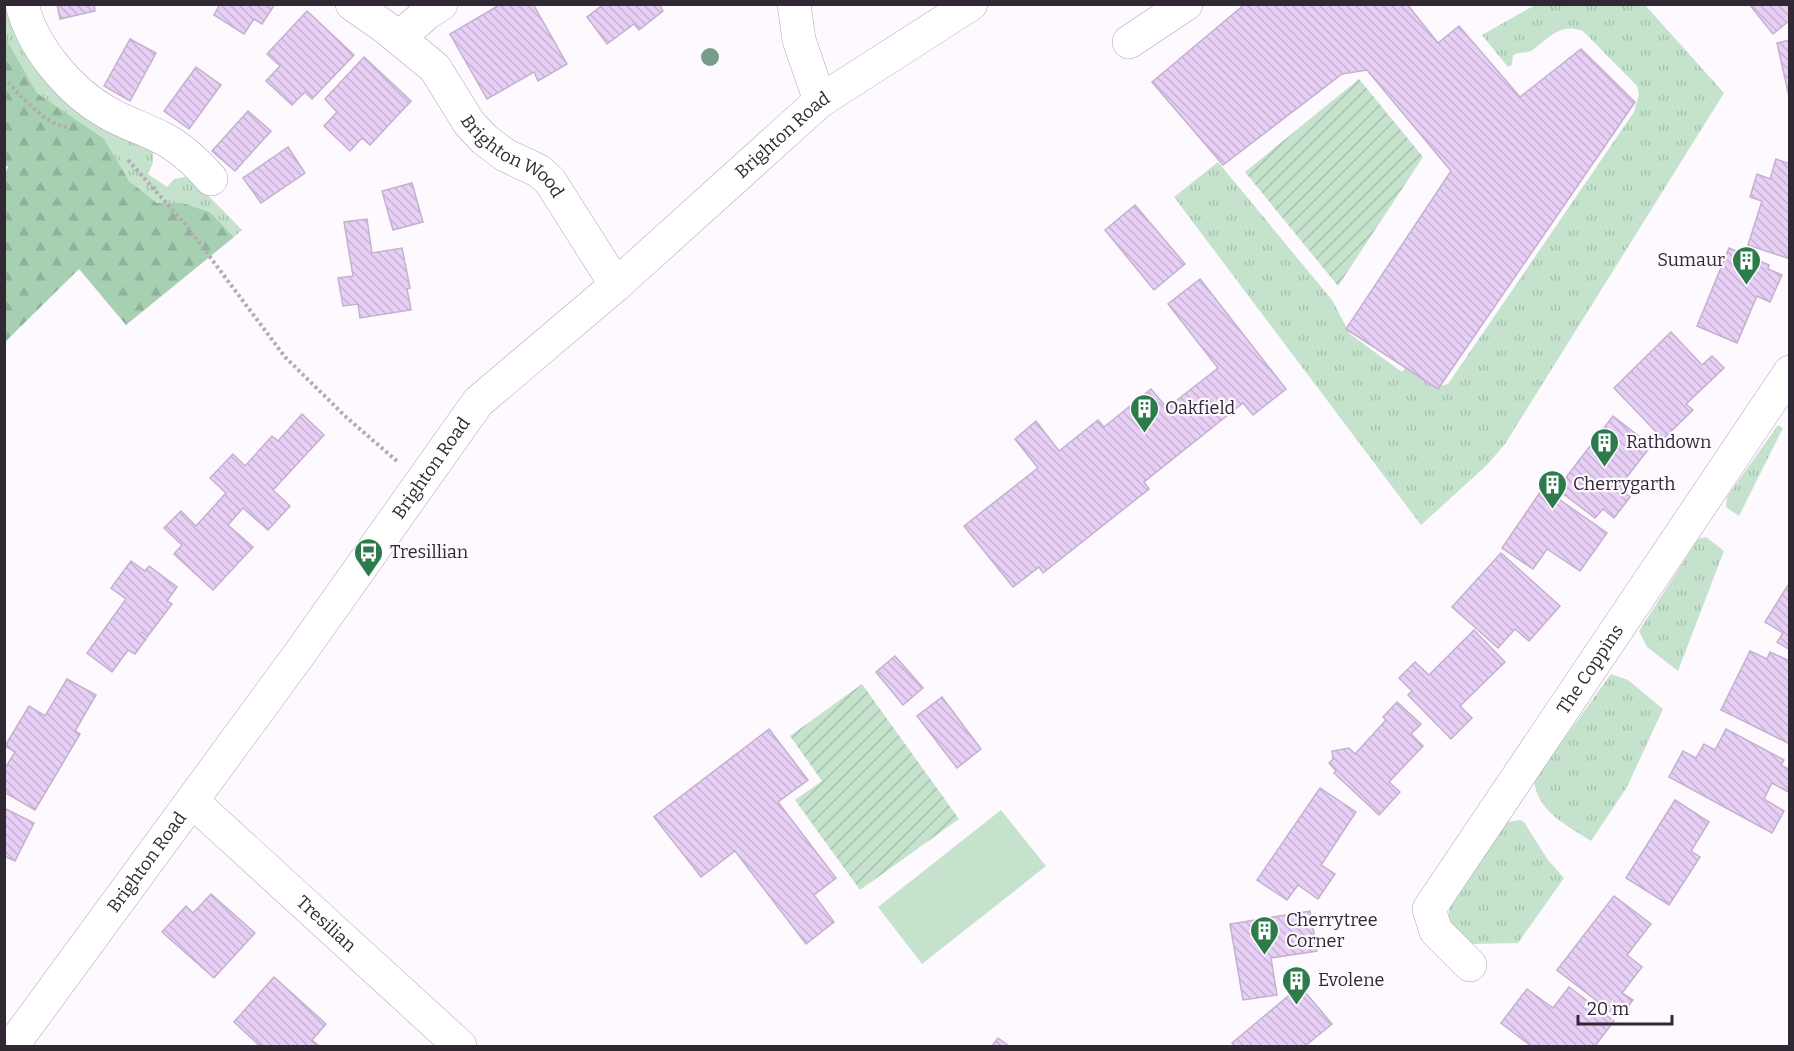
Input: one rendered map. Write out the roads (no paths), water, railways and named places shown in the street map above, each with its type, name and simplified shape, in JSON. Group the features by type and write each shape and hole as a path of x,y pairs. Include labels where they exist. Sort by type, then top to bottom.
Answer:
{"street":[{"path":"22,4 25,17 46,58 71,83 106,112 165,139 200,167 211,179"},
{"name":"Brighton Wood","path":"352,4 435,68 469,123 485,140 505,155 539,171 550,182 616,285"},
{"path":"399,38 427,13 441,4"},
{"path":"795,4 799,40 820,101"},
{"name":"Brighton Road","path":"12,1047 192,801 478,402 616,285 820,101 970,4"},
{"path":"1129,42 1186,4"},
{"name":"The Coppins","path":"1470,965 1436,931 1429,909 1790,372"},
{"name":"Tresilian","path":"192,801 460,1047"}],"place":[{"name":"Sumaur","path":"1746,286"},
{"name":"Oakfield","path":"1144,434"},
{"name":"Rathdown","path":"1605,468"},
{"name":"Cherrygarth","path":"1552,510"},
{"name":"Tresillian","path":"369,578"},
{"name":"Cherrytree Corner","path":"1265,956"},
{"name":"Evolene","path":"1297,1006"}]}
